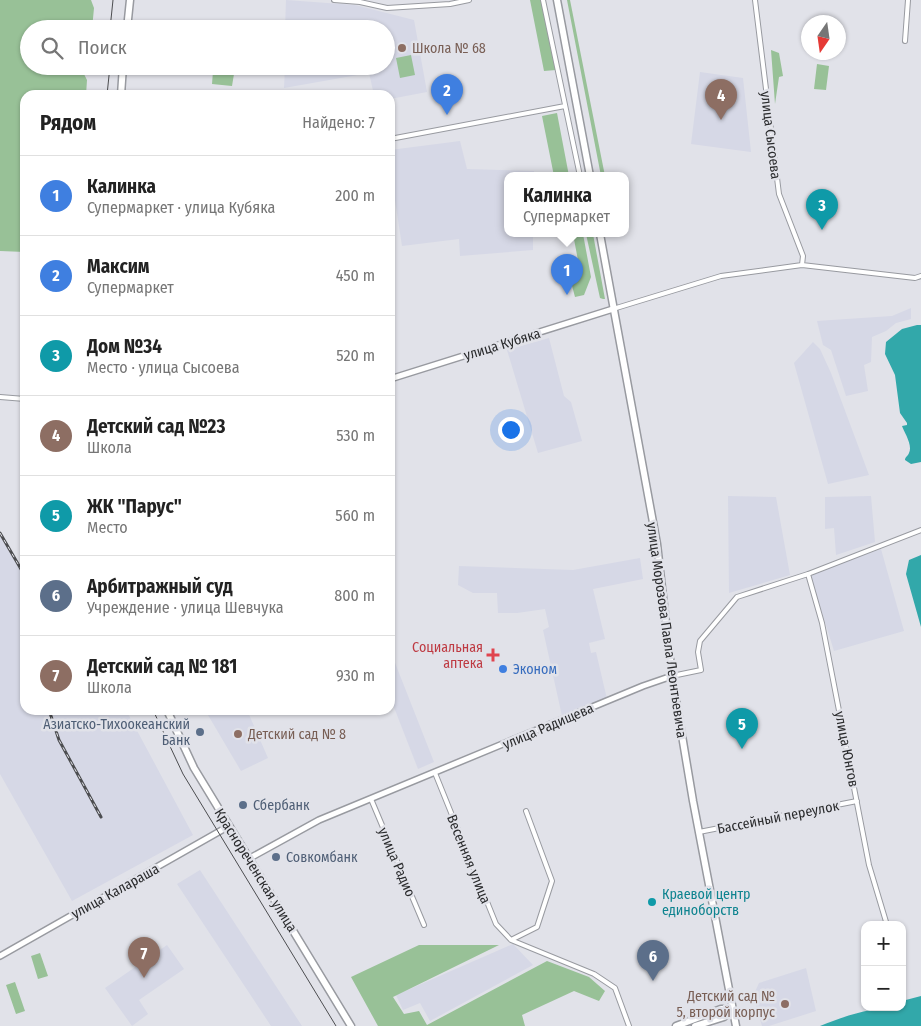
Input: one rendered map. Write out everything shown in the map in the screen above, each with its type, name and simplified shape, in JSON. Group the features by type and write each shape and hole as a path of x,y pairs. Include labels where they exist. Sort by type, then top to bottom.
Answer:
{"main road":[{"path":"128,20 130,0"},
{"path":"557,0 589,172"},
{"path":"121,90 122,75"},
{"name":"улица Морозова Павла Леонтьевича","path":"601,237 657,544 672,676 699,832 736,1026"},
{"name":"Краснореченская улица","path":"169,715 194,768 352,1026"},
{"path":"676,1026 721,1009 733,1009"},
{"path":"695,1026 724,1017 733,1009"}],"street":[{"path":"334,0 360,2 387,8 450,4 469,0"},
{"path":"543,0 579,172"},
{"name":"улица Сысоева","path":"755,0 779,194 803,256 802,265"},
{"path":"904,41 908,0"},
{"path":"395,138 565,106"},
{"path":"613,309 721,276 802,265 915,278 921,276"},
{"name":"улица Кубяка","path":"395,376 613,309"},
{"path":"0,397 20,399"},
{"path":"808,574 921,530"},
{"name":"улица Радищева","path":"250,858 319,820 643,686 672,676 701,670 698,652 700,641 737,597 808,574"},
{"name":"улица Юнгов","path":"808,574 822,623 869,865 886,921"},
{"name":"Весенняя улица","path":"435,773 496,924 511,940"},
{"name":"улица Радио","path":"371,799 424,925"},
{"name":"Бассейный переулок","path":"699,832 857,801"},
{"path":"511,940 537,927 552,882 526,811"},
{"name":"улица Калараша","path":"0,956 229,826"},
{"path":"511,940 594,974 615,988 629,1026"}],"shaded area":[{"name":"Школа № 68","path":"286,0 355,5 414,20 427,92 395,98 395,90 373,90 369,75 395,75 395,20 285,20"},
{"path":"700,72 743,78 751,152 691,144"},
{"name":"Школа № 68","path":"285,75 358,75 284,88"},
{"path":"460,141 467,169 534,171 504,172 504,237 533,237 533,250 460,256 459,239 402,246 395,200 395,149"},
{"path":"911,308 911,319 896,323 886,331 872,337 871,362 864,365 868,391 846,396 831,350 823,345 817,321 892,316"},
{"path":"549,338 564,396 571,402 582,441 538,453 507,350"},
{"path":"813,342 820,349 831,373 869,475 828,484 794,363"},
{"path":"728,496 776,497 790,575 729,593"},
{"path":"871,496 875,542 836,555 834,528 825,529 825,497"},
{"path":"0,536 20,570 20,715 129,715 193,835 72,901 0,774"},
{"path":"881,549 904,631 834,651 810,574"},
{"path":"640,558 643,579 593,589 605,639 589,643 591,653 596,652 607,699 562,716 543,630 549,627 545,609 517,613 498,613 497,593 473,593 458,585 459,566 573,570"},
{"path":"395,663 434,762 418,769 395,710"},
{"name":"Детский сад № 8","path":"208,715 249,715 268,758 241,771"},
{"path":"200,870 302,1026 271,1026 177,884"},
{"path":"513,944 533,965 430,1021 420,1003 403,1010 396,995"},
{"path":"167,945 184,969 139,1000 148,1014 132,1026 105,988"},
{"name":"Детский сад № 5, второй корпус","path":"806,968 816,1011 769,1026 762,1026 753,996 759,983"}],"green space":[{"path":"0,0 91,0 94,8 93,20 20,20 20,75 84,75 87,80 86,90 20,90 20,252 0,251"},
{"path":"530,0 541,0 556,70 544,71"},
{"path":"567,0 570,0 604,172 600,172"},
{"path":"771,50 779,53 783,76 779,77 775,104"},
{"path":"411,55 415,75 400,78 396,58"},
{"path":"817,64 829,66 826,90 814,89"},
{"path":"213,75 234,75 232,86 212,84"},
{"path":"557,113 568,172 553,172 542,116"},
{"path":"574,237 584,237 591,277 584,295 575,297 570,278 581,276"},
{"path":"587,237 594,237 605,299 600,298"},
{"path":"419,945 499,945 393,997 404,1014 419,1011 427,1025 547,961 589,977 605,991 599,1001 574,991 522,1015 525,1026 378,1026 351,977"},
{"path":"40,953 48,976 38,979 31,956"},
{"path":"15,982 25,1011 16,1014 6,985"}],"water":[{"path":"921,325 921,462 911,464 905,460 910,446 902,426 907,425 907,423 900,413 895,375 885,354 886,342 902,329"},
{"path":"921,555 921,627 906,574 909,560"},
{"path":"921,996 921,1026 820,1026 865,1011 906,1011 906,1000"}],"tram line":[{"path":"111,20 113,0"},
{"path":"108,90 109,75"},
{"path":"155,715 183,774 336,1026"}],"railway":[{"path":"0,533 20,567"},
{"path":"51,715 59,740 101,817"}],"place":[{"name":"Школа № 68","path":"402,48"},
{"name":"Максим","path":"447,115"},
{"name":"Детский сад №23","path":"721,120"},
{"name":"Дом №34","path":"822,230"},
{"name":"Калинка","path":"567,295"},
{"name":"Социальная аптека","path":"493,655"},
{"name":"Эконом","path":"503,669"},
{"name":"Азиатско-Тихоокеанский Банк","path":"200,732"},
{"name":"Детский сад № 8","path":"238,734"},
{"name":"ЖК \"Парус\"","path":"742,749"},
{"name":"Сбербанк","path":"243,805"},
{"name":"Совкомбанк","path":"276,857"},
{"name":"Краевой центр единоборств","path":"652,902"},
{"name":"Детский сад № 181","path":"144,978"},
{"name":"Арбитражный суд","path":"653,981"},
{"name":"Детский сад № 5, второй корпус","path":"785,1004"}]}
